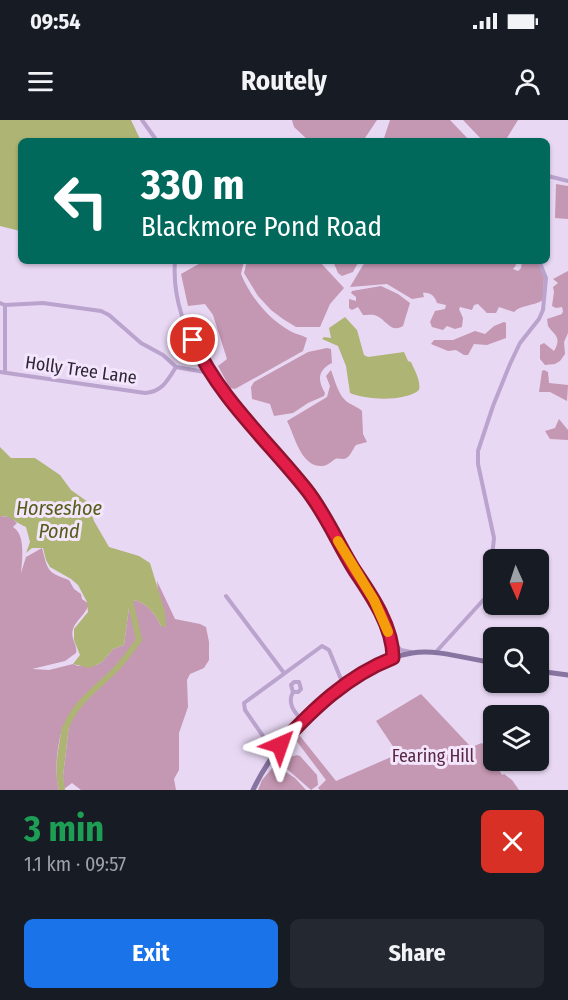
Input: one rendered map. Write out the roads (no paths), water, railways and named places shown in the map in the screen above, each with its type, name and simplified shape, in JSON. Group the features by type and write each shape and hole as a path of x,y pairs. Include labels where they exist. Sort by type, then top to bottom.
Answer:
{"main road":[{"path":"253,790 274,753 302,721 323,700 367,670 393,658 415,653 435,653 483,661"},
{"path":"549,672 568,675"}],"street":[{"path":"142,120 155,138"},
{"path":"550,176 568,181"},
{"path":"175,264 174,283 180,308 198,352 241,414 297,478 320,509 374,600 392,642 393,658"},
{"path":"435,653 486,597 492,587 494,538 478,464 478,451 510,364 520,344 539,320 543,310 546,278 540,264"},
{"path":"3,304 43,303 106,312 141,343 163,355 176,367 211,373"},
{"name":"Holly Tree Lane","path":"3,304 3,372 145,393 157,391 166,384 176,367"},
{"path":"226,596 284,673"},
{"path":"392,642 401,650 415,653"},
{"path":"274,753 243,705 320,647 325,646 329,650 344,685"},
{"path":"293,692 291,705 302,721"}],"water":[{"path":"0,120 131,120 140,138 18,138 18,230 0,226"},
{"path":"345,317 357,330 364,355 368,357 404,352 417,376 419,390 405,397 385,399 350,393 346,366 338,346 322,339 331,338 329,328"},
{"name":"Horseshoe Pond","path":"0,447 11,458 35,458 60,475 71,490 88,502 94,521 109,547 139,556 150,563 165,612 166,627 161,626 153,612 145,605 130,600 124,645 113,649 102,662 90,668 73,664 80,655 74,640 74,629 88,612 87,602 78,585 50,567 43,548 32,548 26,553 30,542 26,527 10,518 0,516"},
{"path":"62,726 69,726 63,776 65,790 59,790 57,766"}],"waterway":[{"path":"64,733 67,723 78,706 118,667 139,640 129,595"}],"park label":[{"name":"Fearing Hill","path":"433,756"}]}
